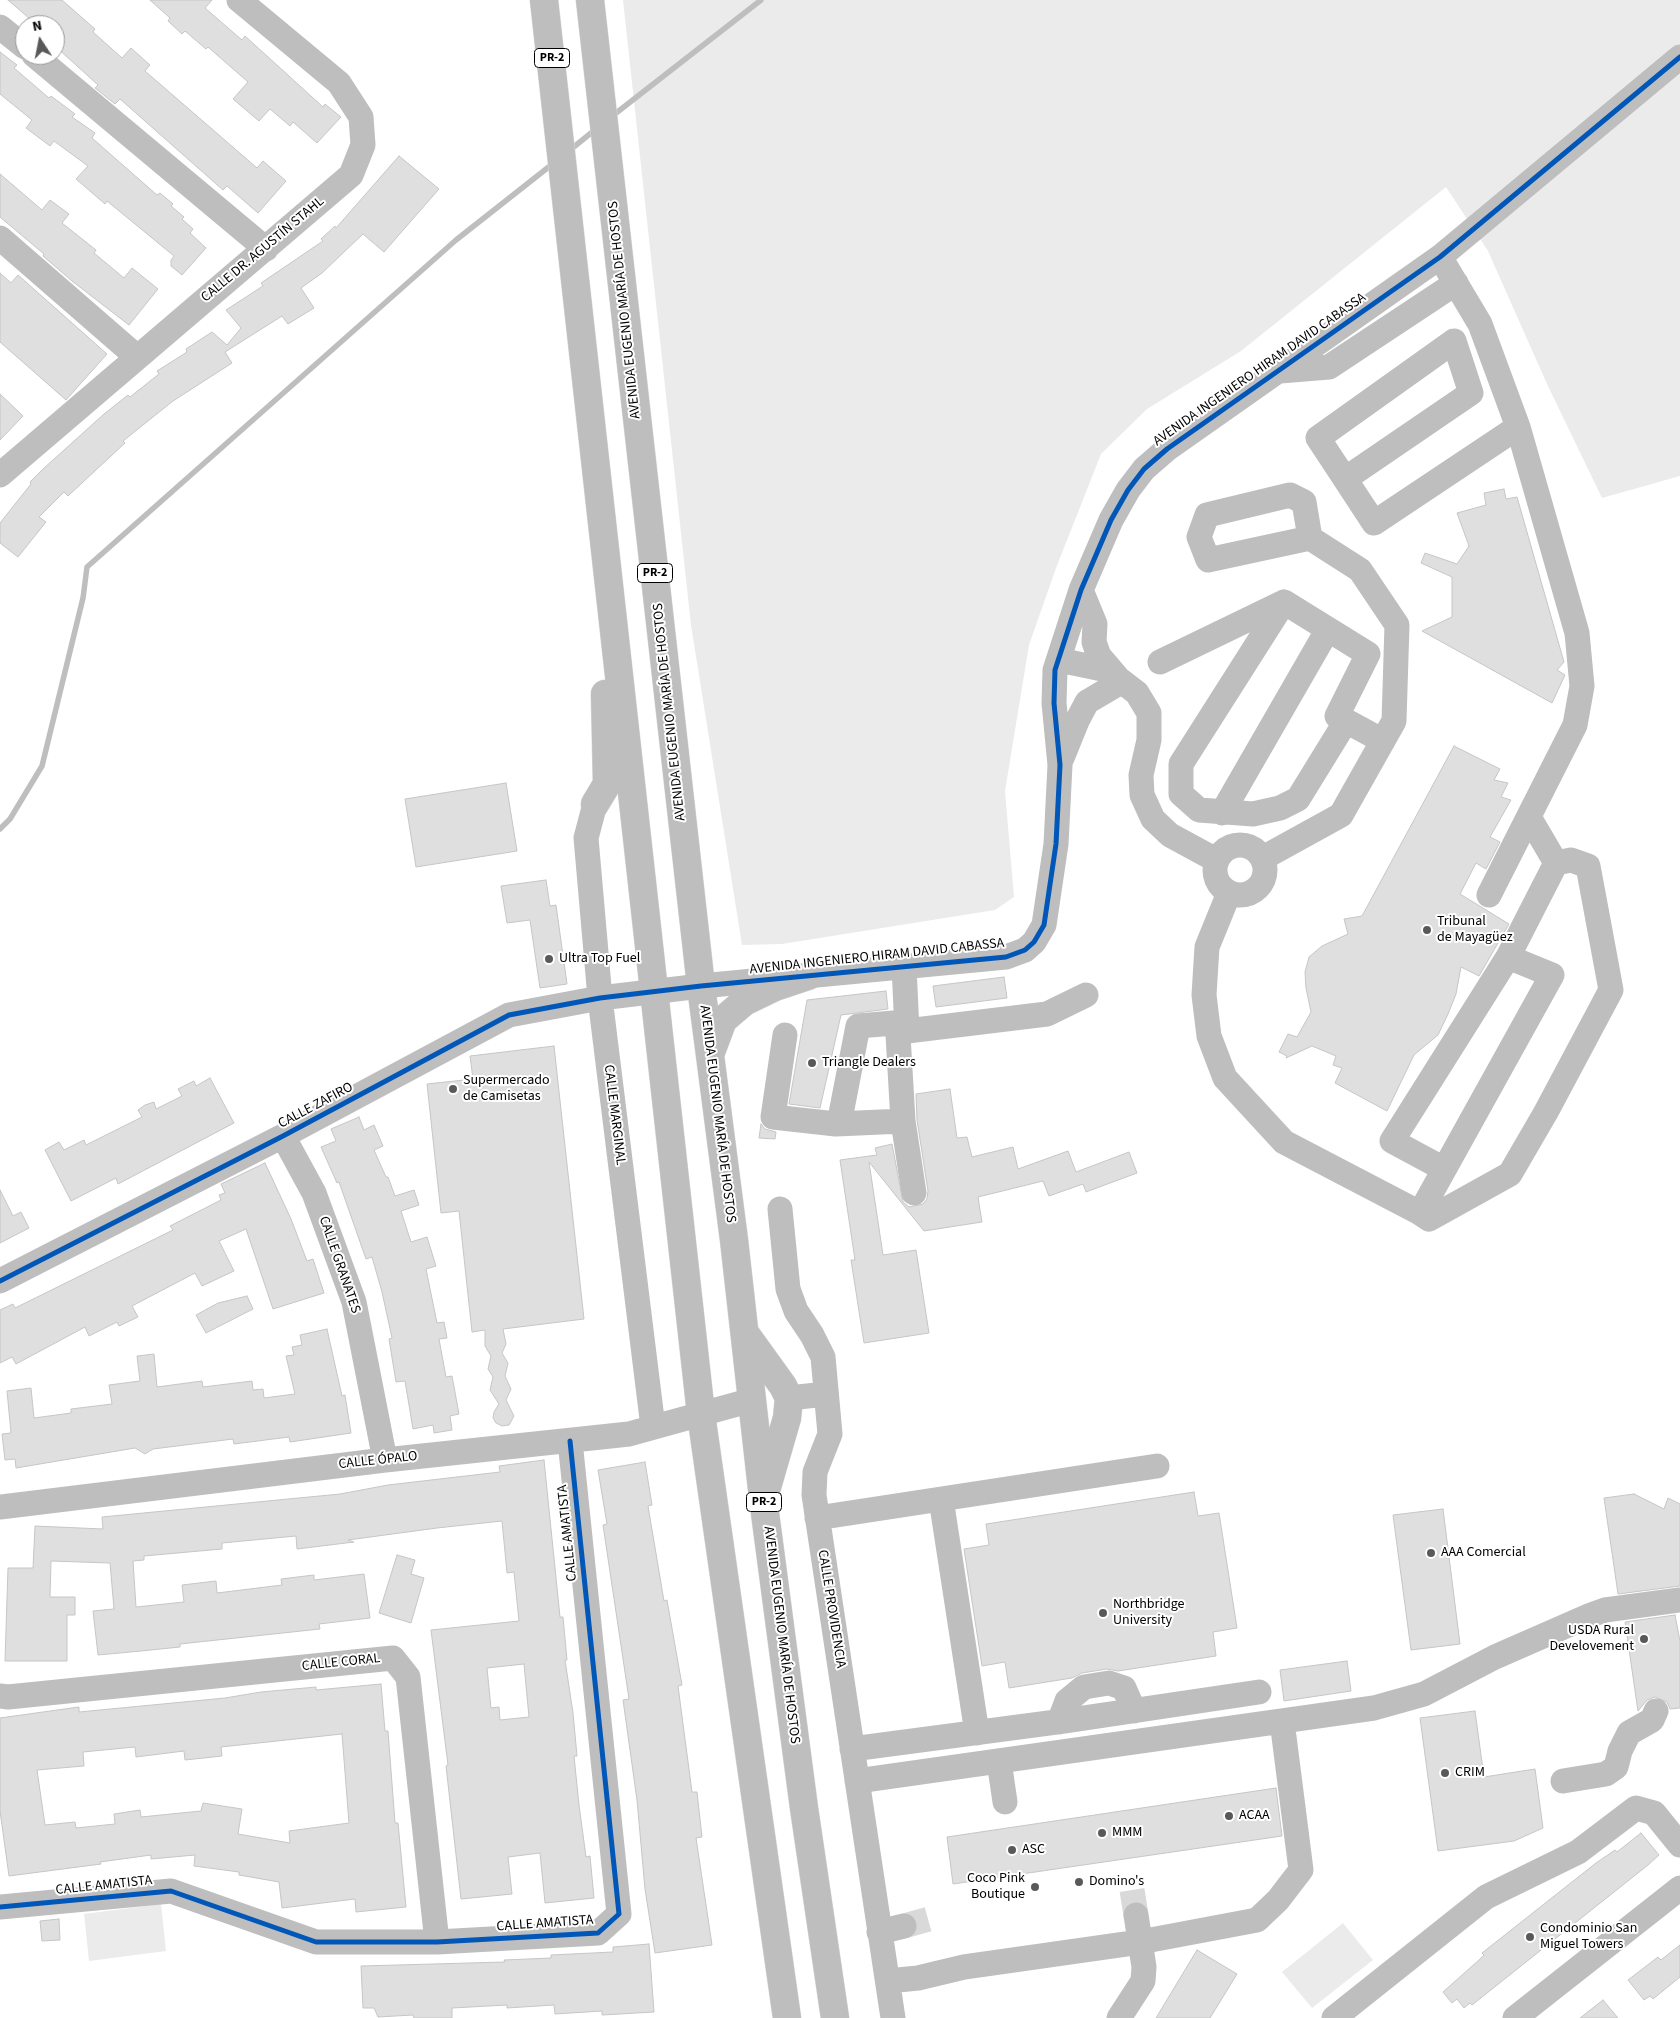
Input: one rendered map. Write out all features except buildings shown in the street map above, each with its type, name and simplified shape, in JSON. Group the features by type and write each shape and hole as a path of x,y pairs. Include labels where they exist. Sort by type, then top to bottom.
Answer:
{"highway":[{"name":"PR-2","path":"544,0 559,116 599,502 701,1414 786,2018"},
{"name":"AVENIDA EUGENIO MARÍA DE HOSTOS","path":"590,0 701,986 804,1808 835,2018"},
{"path":"595,804 607,784 599,502"},
{"path":"710,1056 723,1020 744,1002 775,987 808,976"},
{"path":"745,1333 783,1386 789,1398 787,1418 764,1498"}],"street":[{"name":"CALLE DR. AGUSTÍN STAHL","path":"1,470 351,175 363,145 361,117 339,83 239,0"},
{"path":"0,27 15,39"},
{"name":"AVENIDA INGENIERO HIRAM DAVID CABASSA","path":"655,992 1006,957 1025,950 1034,942 1044,925 1056,844 1060,765 1054,703 1057,665 1081,590 1111,520 1128,490 1144,468 1167,449 1440,257 1680,57"},
{"path":"46,65 266,248"},
{"path":"0,238 137,357"},
{"path":"1440,257 1480,324 1518,427 1577,633 1582,686 1575,725 1489,895"},
{"path":"1280,371 1329,367 1456,283"},
{"path":"1345,479 1471,393 1454,342 1318,438 1345,479 1374,523 1518,427"},
{"path":"1263,858 1340,815 1394,721 1397,625 1360,570 1310,538"},
{"path":"1081,590 1095,624 1094,642 1099,656 1122,682"},
{"path":"1284,602 1368,654 1336,716 1383,741"},
{"path":"1284,602 1181,764 1181,794 1198,810 1253,814 1280,808 1298,799 1346,721"},
{"path":"1160,662 1284,602"},
{"path":"1222,813 1328,630"},
{"path":"1057,665 1107,670 1136,693 1149,713 1149,740 1141,775 1142,796 1152,820 1170,835 1216,860"},
{"path":"1060,765 1077,721 1087,702 1122,682"},
{"name":"CALLE MARGINAL","path":"595,804 586,838 600,998 653,1427"},
{"path":"1529,817 1556,863"},
{"path":"1230,846 1249,846 1263,858 1265,874 1258,888 1244,895 1229,893 1216,879 1216,860 1230,846"},
{"path":"1229,893 1206,947 1204,995 1209,1036 1225,1078 1284,1142 1429,1219 1510,1174 1546,1112 1611,990 1588,866 1571,860 1556,863"},
{"path":"1444,1169 1392,1141 1508,957 1556,863"},
{"path":"1420,1213 1552,975 1508,957"},
{"path":"904,966 906,1026 898,1035 903,1121 914,1193"},
{"name":"CALLE ZAFIRO","path":"0,1281 283,1136 509,1015 600,998 655,992"},
{"path":"840,1124 858,1026 906,1026 1047,1014 1086,995"},
{"path":"785,1035 773,1117 840,1124 903,1121"},
{"name":"CALLE GRANATES","path":"283,1136 314,1193 354,1302 385,1460"},
{"name":"CALLE PROVIDENCIA","path":"780,1209 788,1289 796,1311 823,1357 830,1434 815,1472 814,1495 893,2018"},
{"path":"789,1398 826,1394"},
{"name":"CALLE ÓPALO","path":"0,1507 385,1460 629,1434 752,1400"},
{"name":"CALLE AMATISTA","path":"0,1907 171,1891 316,1942 437,1942 598,1933 619,1914 570,1441"},
{"path":"817,1518 1157,1466"},
{"path":"941,1499 977,1733"},
{"path":"857,1781 1374,1708 1424,1694 1495,1657 1605,1610 1680,1600"},
{"name":"CALLE CORAL","path":"0,1696 8,1697 393,1658 408,1677 437,1942"},
{"path":"852,1750 1259,1692"},
{"path":"1563,1781 1606,1774 1616,1767 1620,1751 1629,1733 1652,1720 1656,1711"},
{"path":"888,1981 918,1978 964,1967 1140,1942 1257,1920 1278,1900 1301,1870 1282,1722"},
{"path":"999,1761 1005,1802"},
{"path":"1334,2018 1486,1897 1578,1852 1636,1808 1654,1813 1680,1845"},
{"path":"1515,2018 1680,1888"},
{"path":"1119,2018 1143,1981 1136,1915"},
{"path":"879,1932 904,1926"}],"shaded area":[{"path":"623,0 1680,0 1680,476 1602,498 1547,384 1488,251 1446,187 1241,351 1147,409 1101,454 1056,568 1029,645 1005,791 1014,897 995,910 782,944 742,945 691,625"},
{"path":"161,1904 166,1951 89,1961 84,1914"},
{"path":"1343,1923 1373,1960 1312,2008 1282,1972"}],"waterway":[{"path":"611,117 761,0"},
{"path":"570,150 596,129"},
{"path":"0,829 10,819 42,766 83,598 87,567 456,240 555,162"}],"tunnel":[{"path":"1132,1890 1136,1915"},
{"path":"904,1926 929,1919"}],"cycle path":[{"path":"0,1281 283,1136 509,1015 600,998 701,986 1006,957 1025,950 1034,942 1044,925 1056,844 1060,765 1054,703 1055,670 1081,590 1111,520 1128,490 1144,469 1167,449 1440,257 1680,57"},
{"path":"0,1907 171,1891 316,1942 437,1942 598,1933 619,1914 570,1441"}],"place":[{"name":"Tribunal de Mayagüez","path":"1427,930"},
{"name":"Ultra Top Fuel","path":"549,959"},
{"name":"Triangle Dealers","path":"812,1063"},
{"name":"Supermercado de Camisetas","path":"453,1089"},
{"name":"AAA Comercial","path":"1431,1553"},
{"name":"Northbridge University","path":"1103,1613"},
{"name":"USDA Rural Develovement","path":"1644,1639"},
{"name":"CRIM","path":"1445,1773"},
{"name":"ACAA","path":"1229,1816"},
{"name":"MMM","path":"1102,1833"},
{"name":"ASC","path":"1012,1850"},
{"name":"Domino's","path":"1079,1882"},
{"name":"Coco Pink Boutique","path":"1035,1887"},
{"name":"Condominio San Miguel Towers","path":"1530,1937"}]}
